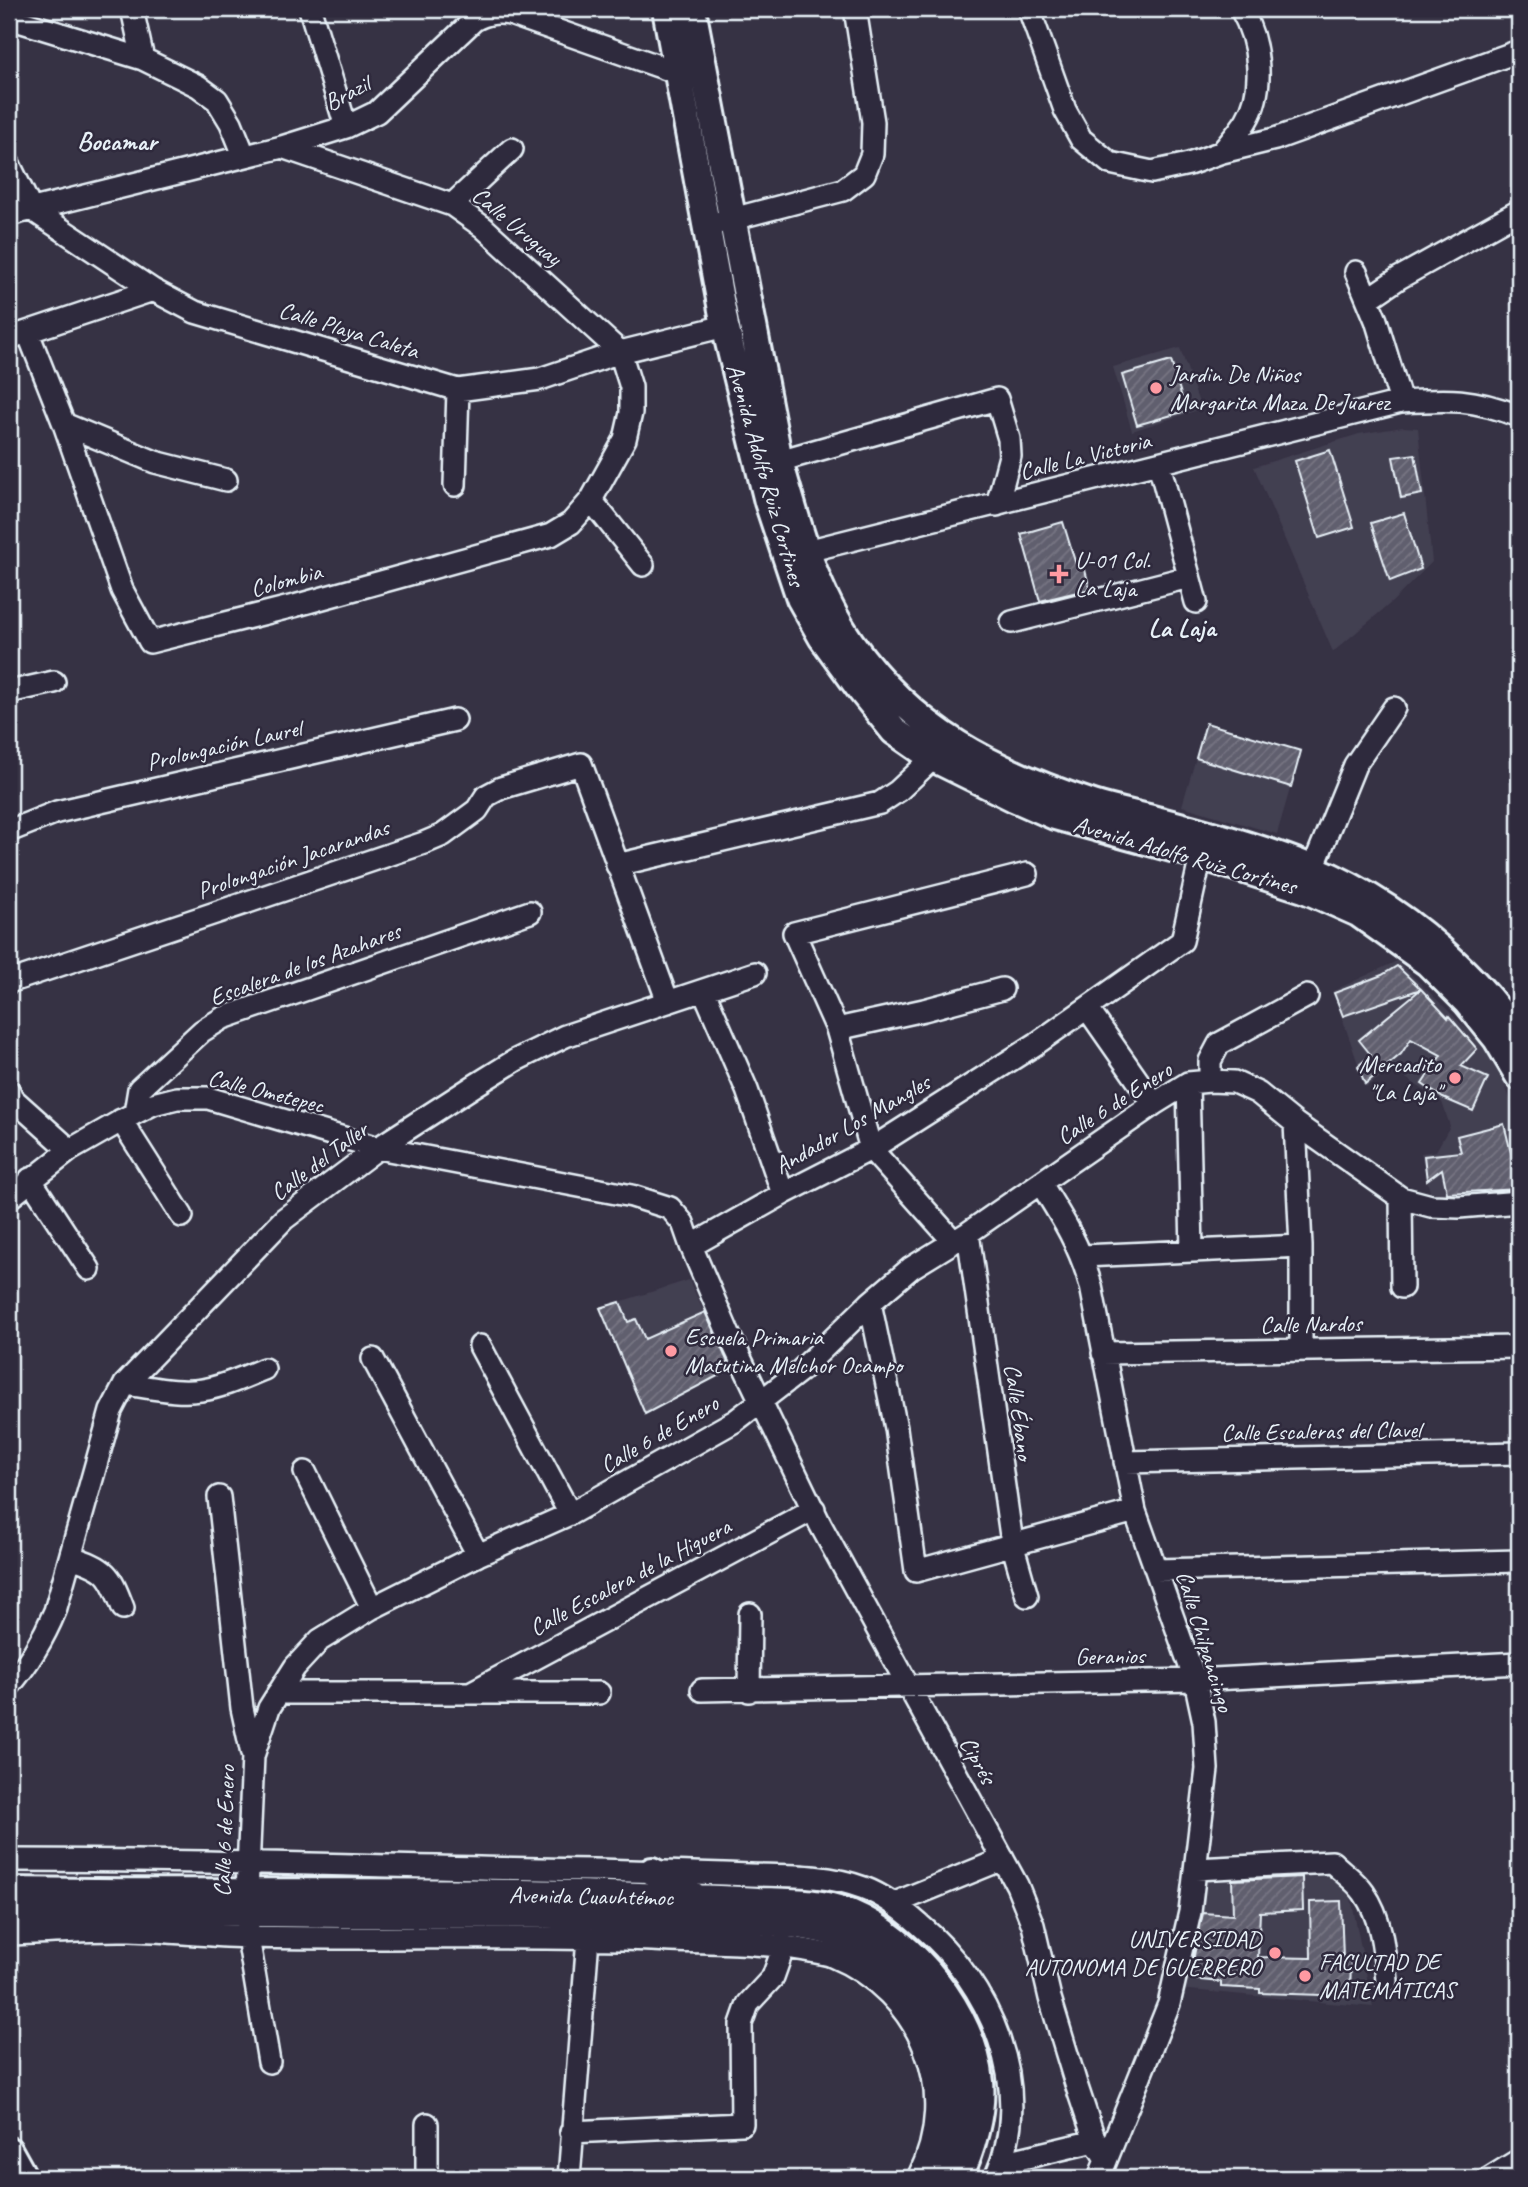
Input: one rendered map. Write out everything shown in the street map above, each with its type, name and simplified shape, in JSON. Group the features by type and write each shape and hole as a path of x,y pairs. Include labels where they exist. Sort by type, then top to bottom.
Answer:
{"main road":[{"name":"Avenida Adolfo Ruiz Cortines","path":"666,9 725,326 768,502 796,554 824,595 850,642 889,690 938,733 987,762 1093,804 1230,839 1313,868 1372,898 1434,942 1484,990 1519,1042"},
{"name":"Avenida Adolfo Ruiz Cortines","path":"692,9 779,461 796,554 800,598 822,638 860,690 894,730 933,758 1055,816 1201,856 1304,889 1358,913 1428,963 1467,1002 1497,1039 1519,1076"},
{"path":"652,1871 699,1898"},
{"name":"Avenida Cuauhtémoc","path":"9,1891 248,1915 588,1894 806,1903 850,1913 891,1938 925,1968 951,2000 969,2037 980,2083 972,2144 958,2178"},
{"name":"Avenida Cuauhtémoc","path":"9,1912 590,1915 793,1925 839,1935 876,1955 908,1983 931,2011 949,2046 957,2093 951,2130 943,2157 932,2178"},
{"path":"9,2151 24,2178"}],"street":[{"path":"132,9 143,59"},
{"path":"310,9 345,127"},
{"path":"706,226 844,190 864,174 872,154 873,122 855,9"},
{"path":"1030,9 1065,110 1081,139 1111,163 1152,172 1275,139 1519,51"},
{"path":"1222,152 1247,119 1257,89 1257,53 1250,25 1241,9"},
{"name":"Brazil","path":"9,215 282,147 345,127 377,112 474,20 496,10 678,73"},
{"path":"9,18 143,59 198,86 217,100 231,123 244,155"},
{"name":"Calle Uruguay","path":"282,147 452,205 483,227 620,352"},
{"path":"452,205 512,149"},
{"path":"9,164 31,209"},
{"name":"Calle Playa Caleta","path":"31,209 153,290 195,312 458,390 540,379 620,352 725,326"},
{"path":"1368,299 1399,278 1519,211"},
{"path":"1356,272 1368,299 1401,402"},
{"path":"18,335 153,290"},
{"name":"Colombia","path":"18,335 64,424 122,590 150,642 294,606 551,535 571,523 591,499 625,439 631,413 631,387 620,352"},
{"path":"455,485 458,390"},
{"path":"779,461 997,399 1009,439 1010,456 997,505"},
{"name":"Calle La Victoria","path":"796,554 1401,402 1450,399 1486,403 1519,416"},
{"path":"64,424 155,462 226,480"},
{"path":"1158,464 1196,602"},
{"path":"591,499 642,565"},
{"path":"1012,622 1189,577"},
{"path":"9,692 54,682"},
{"path":"1313,868 1356,765 1394,708"},
{"name":"Prolongación Laurel","path":"9,831 57,812 455,720"},
{"path":"668,1002 617,864 880,803 898,791 933,758"},
{"name":"Prolongación Jacarandas","path":"9,982 424,843 443,835 477,810 486,796 501,788 581,764 617,864"},
{"name":"Andador Los Mangles","path":"691,1246 783,1194 871,1149 1036,1044 1182,941 1201,856"},
{"path":"961,1237 871,1149 837,1029 794,933 1027,874"},
{"name":"Escalera de los Azahares","path":"128,1116 139,1089 202,1031 223,1018 530,912"},
{"name":"Calle del Taller","path":"9,1686 44,1638 71,1557 111,1411 125,1384 284,1219 378,1149 516,1060 565,1036 755,974"},
{"path":"837,1029 1002,989"},
{"path":"704,991 747,1090 783,1194"},
{"path":"1210,1081 1210,1061 1219,1044 1307,996"},
{"path":"1087,1008 1154,1104"},
{"path":"1188,1083 1192,1251"},
{"name":"Calle 6 de Enero","path":"269,2062 248,1915 253,1756 269,1708 295,1667 320,1640 372,1608 478,1555 570,1514 735,1421 800,1371 870,1303 911,1268 1041,1184 1188,1083 1234,1083 1258,1093 1295,1123 1401,1198 1431,1206 1459,1207 1519,1202"},
{"path":"9,1091 12,1098 70,1150"},
{"name":"Calle Ometepec","path":"9,1198 70,1150 128,1116 152,1104 177,1098 208,1098 378,1149 632,1196 670,1208"},
{"path":"128,1116 182,1216"},
{"path":"1295,1123 1301,1246 1301,1350"},
{"path":"30,1180 89,1269"},
{"name":"Calle Chilpancingo","path":"1041,1184 1083,1256 1135,1511 1195,1680 1208,1769 1190,1912 1169,2004 1103,2169"},
{"path":"1401,1198 1402,1287"},
{"name":"Ciprés","path":"670,1208 683,1223 762,1402 814,1509 1003,1859 1033,1926 1050,1998 1103,2169"},
{"name":"Calle Ébano","path":"961,1237 1012,1543 1027,1596"},
{"path":"1083,1256 1301,1246"},
{"path":"870,1303 896,1427 916,1571 1135,1511"},
{"path":"480,1346 570,1514"},
{"name":"Calle Nardos","path":"1102,1353 1519,1347"},
{"path":"373,1359 478,1555"},
{"path":"125,1384 200,1391 218,1387 264,1368"},
{"name":"Calle Escaleras del Clavel","path":"1125,1462 1519,1453"},
{"path":"305,1472 372,1608"},
{"path":"219,1497 242,1707 253,1756"},
{"name":"Calle Escalera de la Higuera","path":"472,1692 814,1509"},
{"path":"71,1557 98,1566 109,1577 123,1608"},
{"path":"1156,1570 1519,1561"},
{"path":"749,1690 750,1615"},
{"name":"Geranios","path":"702,1690 1195,1680 1519,1664"},
{"path":"278,1693 599,1693"},
{"path":"895,1903 1003,1859"},
{"path":"9,1860 138,1860 652,1871 821,1877 863,1887 895,1903 935,1937 968,1975 992,2016 1007,2065 1011,2112 999,2171 1095,2141"},
{"path":"1196,1869 1332,1862 1363,1891 1376,1915 1383,1938 1387,1981"},
{"path":"9,1934 128,1930 248,1915 588,1938 784,1946 830,1955 865,1973 895,1998 913,2024 928,2056 936,2087 937,2116 932,2147 918,2178"},
{"path":"569,2178 588,1938"},
{"path":"571,2132 742,2124 741,2024 748,2004 773,1977 784,1946"},
{"path":"426,2178 427,2123"},
{"path":"1490,2178 1519,2160"}],"shaded area":[{"name":"Jardin De Niños Margarita Maza De Juarez","path":"1180,348 1201,409 1132,431 1113,367"},
{"path":"1403,427 1418,428 1432,562 1392,602 1333,652 1254,467 1359,434"},
{"path":"1206,723 1301,751 1277,834 1182,806"},
{"name":"Mercadito \"La Laja\"","path":"1397,961 1497,1058 1519,1129 1519,1194 1432,1201 1421,1153 1436,1151 1450,1126 1442,1102 1392,1069 1366,1087 1333,991"},
{"name":"Escuela Primaria Matutina Melchor Ocampo","path":"689,1280 731,1369 645,1414 600,1308"},
{"name":"UNIVERSIDAD AUTONOMA DE GUERRERO","path":"1325,1866 1351,1898 1373,2007 1179,1989 1204,1873"}],"building":[{"path":"1171,361 1186,411 1137,425 1122,375"},
{"path":"1330,450 1354,527 1319,538 1295,461"},
{"path":"1415,454 1422,494 1401,498 1393,457"},
{"path":"1404,513 1421,569 1390,581 1371,523"},
{"name":"U-01 Col. La Laja","path":"1063,522 1077,568 1084,566 1090,589 1040,601 1021,534"},
{"path":"1206,723 1301,751 1291,787 1196,758"},
{"path":"1397,966 1421,989 1343,1016 1334,993 1382,975"},
{"path":"1421,989 1477,1049 1461,1066 1488,1078 1473,1111 1443,1098 1422,1084 1441,1055 1411,1039 1401,1054 1365,1084 1358,1066 1371,1055 1359,1040"},
{"path":"1504,1124 1515,1169 1519,1168 1519,1189 1447,1193 1442,1169 1427,1180 1424,1156 1461,1152 1457,1136"},
{"name":"Escuela Primaria Matutina Melchor Ocampo","path":"620,1302 628,1322 636,1319 645,1339 705,1312 731,1369 645,1414 600,1308"},
{"path":"1302,1877 1303,1910 1260,1912 1258,1957 1311,1958 1310,1902 1341,1901 1343,1959 1351,1960 1350,1996 1260,1993 1260,1989 1221,1987 1221,1982 1191,1979 1203,1913 1233,1915 1232,1880"}],"place":[{"name":"Jardin De Niños Margarita Maza De Juarez","path":"1156,388"},
{"name":"U-01 Col. La Laja","path":"1059,574"},
{"name":"Mercadito \"La Laja\"","path":"1455,1078"},
{"name":"Escuela Primaria Matutina Melchor Ocampo","path":"671,1351"},
{"name":"UNIVERSIDAD AUTONOMA DE GUERRERO","path":"1275,1953"},
{"name":"FACULTAD DE MATEMÁTICAS","path":"1305,1976"}],"district":[{"name":"Bocamar","path":"117,141"},
{"name":"La Laja","path":"1182,627"}]}
